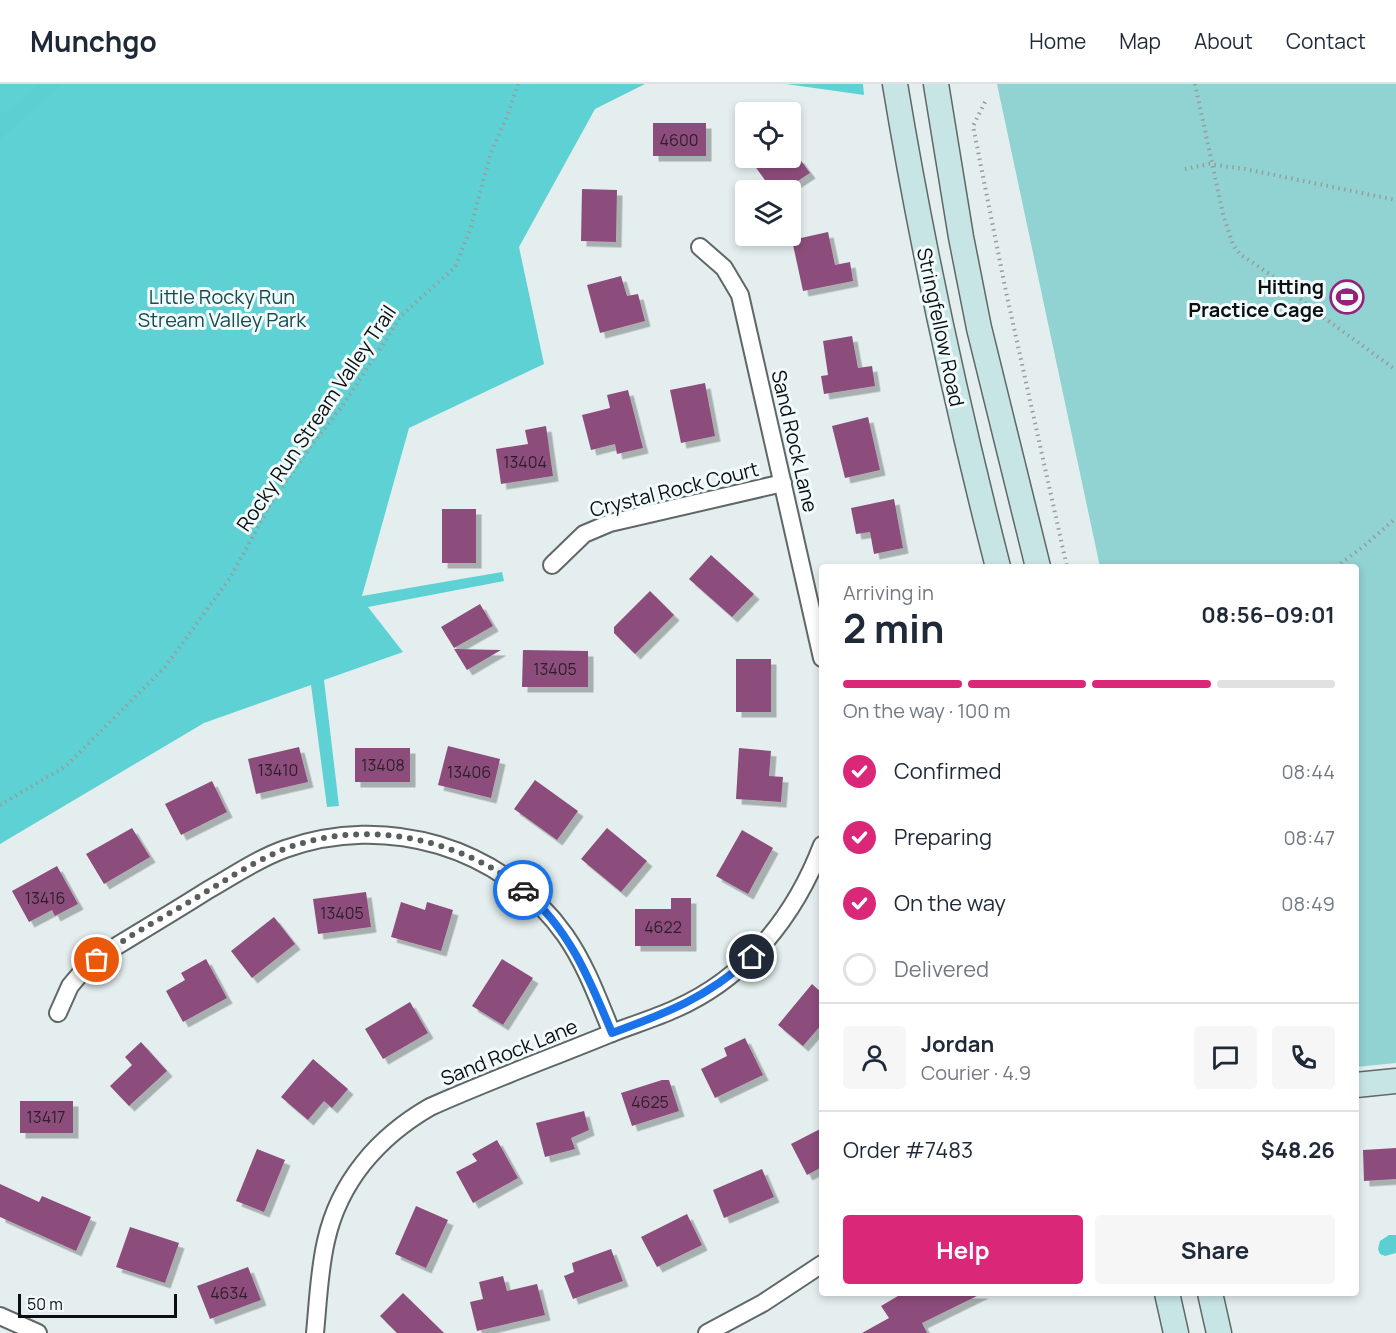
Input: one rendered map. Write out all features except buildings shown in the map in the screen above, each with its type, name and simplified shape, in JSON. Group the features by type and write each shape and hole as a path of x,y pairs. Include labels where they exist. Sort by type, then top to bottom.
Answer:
{"main road":[{"name":"Stringfellow Road","path":"894,84 924,246 967,444 997,564"},
{"name":"Stringfellow Road","path":"936,84 961,237 979,328 1037,564"},
{"path":"1359,1085 1396,1081"},
{"path":"1168,1296 1176,1333"},
{"path":"1211,1296 1219,1333"}],"street":[{"name":"Sand Rock Lane","path":"700,247 724,268 740,295 819,645"},
{"name":"Crystal Rock Court","path":"552,565 584,534 610,523 783,483"},
{"path":"58,1013 70,986 93,962 252,864 283,850 312,841 345,835 376,834 395,835 436,843 458,851 492,867 526,892 552,919 576,953 612,1033"},
{"name":"Sand Rock Lane","path":"315,1333 322,1263 332,1219 352,1178 378,1145 395,1130 430,1107 612,1033 675,1010 714,987 736,972 771,937 787,916 809,878 819,853"},
{"path":"707,1333 763,1303 819,1265"},
{"path":"0,1316 38,1333"}],"path":[{"name":"Rocky Run Stream Valley Trail","path":"0,805 66,766 165,667 230,578 270,505 343,405 402,315 455,267 470,230 491,152 507,117 518,84"},
{"path":"1195,84 1211,165 1227,232 1233,245 1240,254 1281,282 1312,309 1396,370"},
{"path":"985,102 973,126 1006,292 1066,564"},
{"path":"1185,169 1211,165 1245,169 1396,200"},
{"path":"1340,564 1396,518"}],"shaded area":[{"path":"37,84 63,84 0,139 0,115 25,98"},
{"path":"997,84 1396,84 1396,1063 1359,1067 1359,564 1099,564"},
{"path":"1389,1235 1396,1235 1396,1253 1385,1256 1380,1254 1378,1249 1380,1241"}],"green space":[{"name":"Little Rocky Run Stream Valley Park","path":"0,84 645,84 595,109 519,247 544,364 409,428 362,596 502,572 504,581 368,607 403,652 324,680 339,806 327,807 311,685 204,723 0,844"},
{"path":"786,84 863,84 864,95"}],"way so far":[{"path":"97,960 252,864 283,850 312,841 345,835 395,835 436,843 492,867 523,890"}],"place":[{"name":"Hitting Practice Cage","path":"1347,297"}],"route":[{"path":"523,890 552,919 576,953 587,973 612,1033 675,1010 736,972 752,957"}]}
